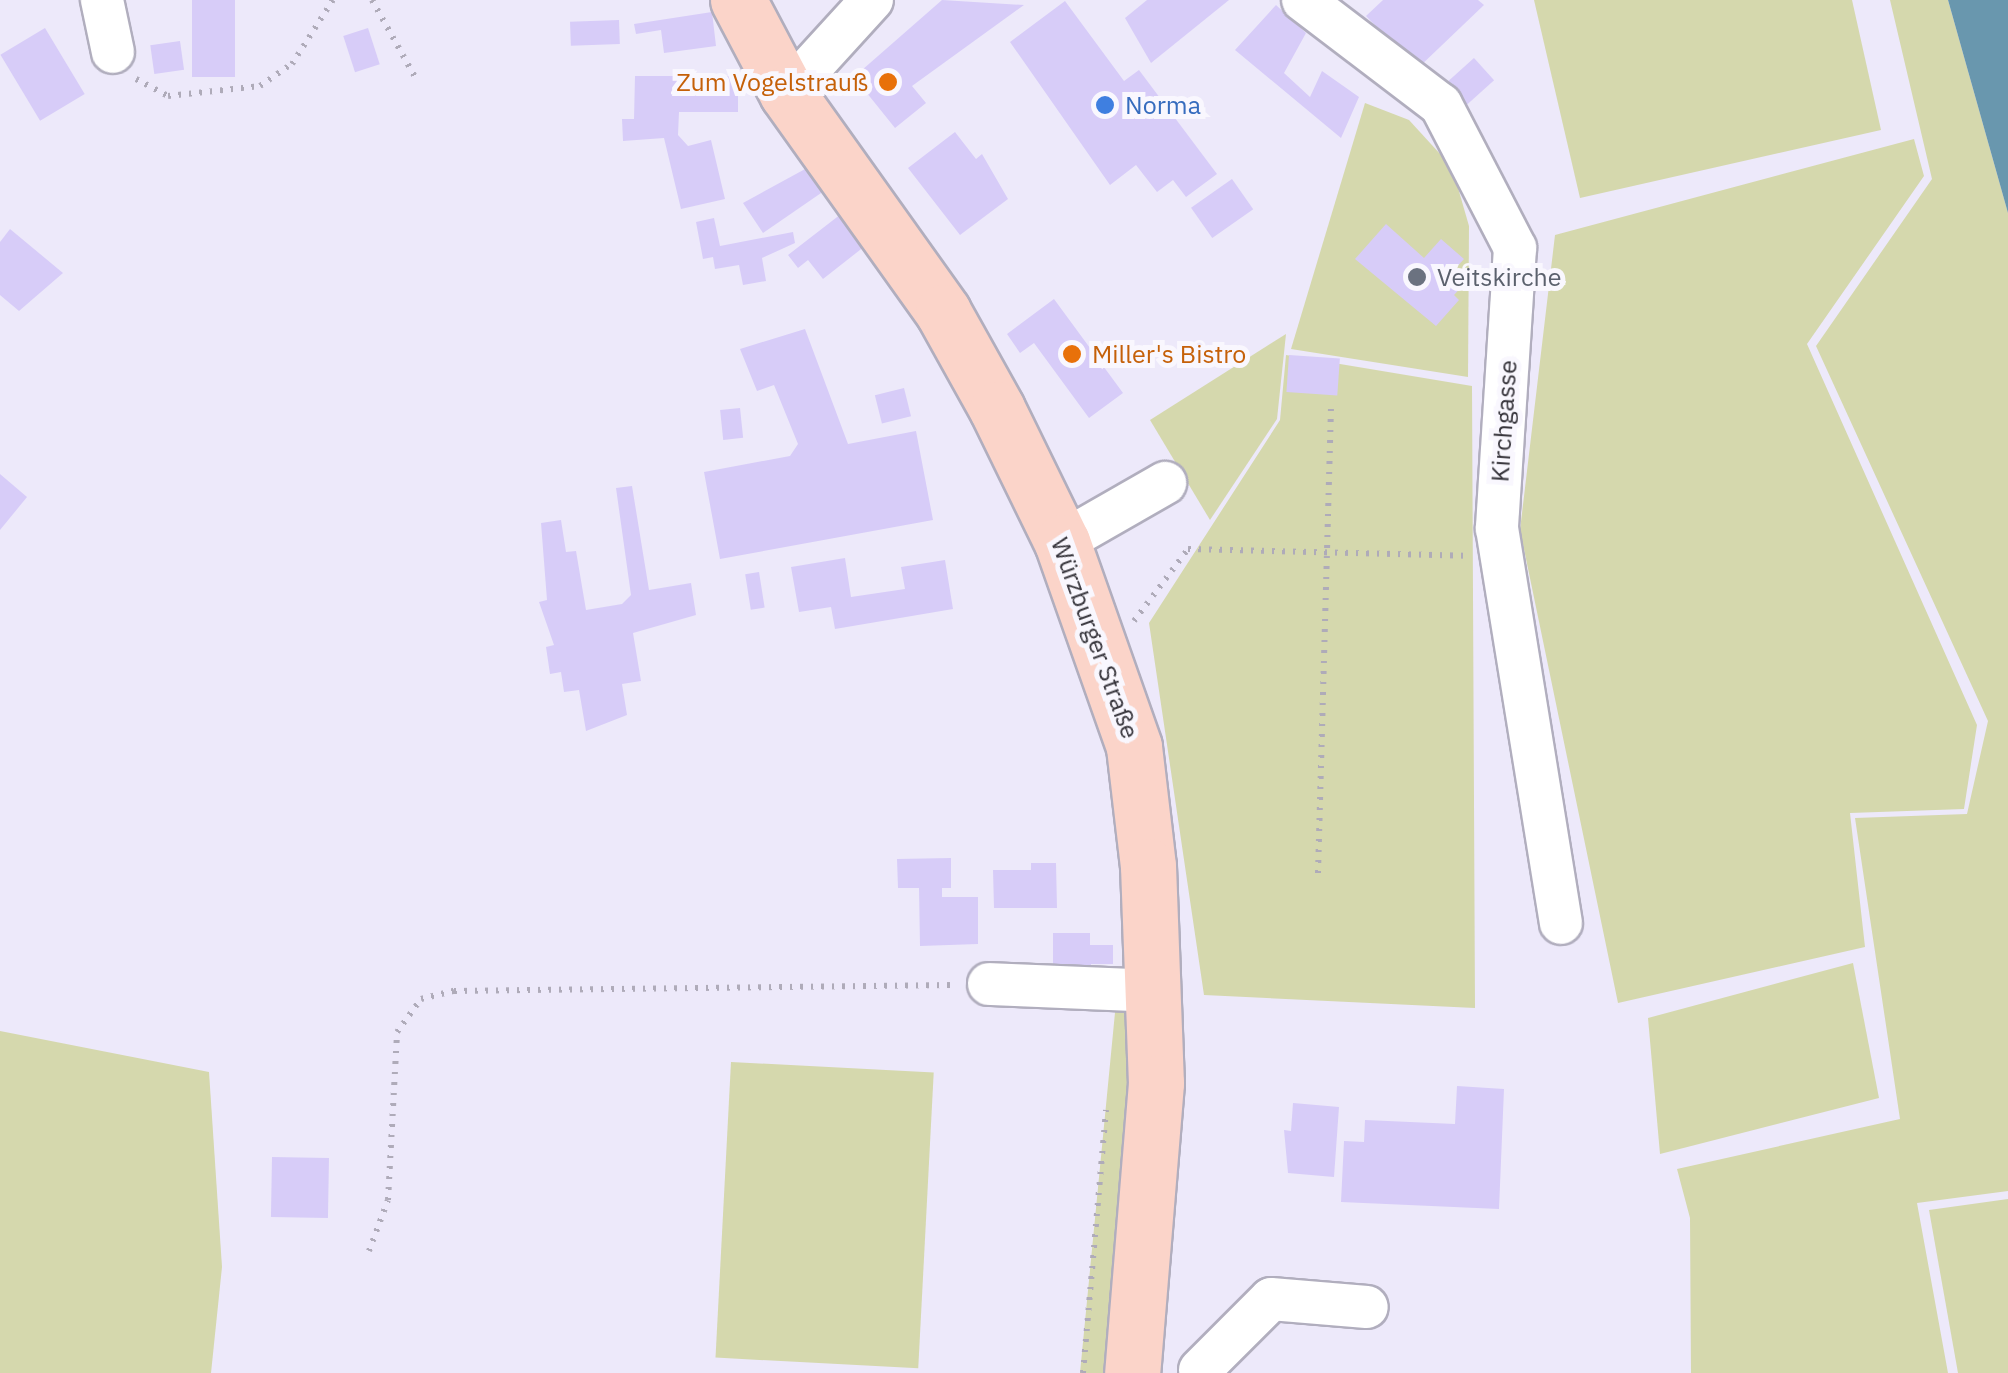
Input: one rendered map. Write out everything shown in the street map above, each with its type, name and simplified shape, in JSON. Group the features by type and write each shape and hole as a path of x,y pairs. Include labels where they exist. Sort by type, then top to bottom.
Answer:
{"main road":[{"name":"Würzburger Straße","path":"738,0 788,92 943,312 1062,542 1107,658 1134,747 1154,991 1150,1188 1116,1370"}],"street":[{"path":"102,0 113,52"},
{"path":"788,92 872,0"},
{"name":"Kirchgasse","path":"1303,0 1441,106 1515,248 1497,528 1561,924"},
{"path":"1062,542 1165,484"},
{"path":"989,984 1154,991"},
{"path":"1116,1370 1204,1371 1271,1299 1366,1307"}],"path":[{"path":"113,52 134,78 168,96 260,86 292,64 333,0"},
{"path":"372,0 415,77"},
{"path":"1318,873 1331,405"},
{"path":"1107,658 1188,550 1502,557"},
{"path":"369,1250 388,1200 398,1032 421,999 454,990 989,984"},
{"path":"1106,1106 1116,1370"}],"green space":[{"path":"1534,0 1852,0 1881,130 1580,198"},
{"path":"1890,0 1948,0 2008,213 2008,1191 1917,1203 1948,1373 1691,1373 1690,1218 1677,1169 1900,1119 1855,818 1967,814 1988,721 1816,346 1932,179"},
{"path":"1365,103 1409,120 1452,167 1469,226 1468,377 1291,349"},
{"path":"1914,139 1924,176 1807,344 1977,725 1964,809 1850,813 1865,947 1618,1003 1520,530 1555,235"},
{"path":"1286,334 1277,419 1210,520 1150,420"},
{"path":"1286,355 1472,386 1475,1008 1204,995 1149,623 1280,420"},
{"path":"1853,963 1879,1098 1660,1154 1648,1018"},
{"path":"1154,991 1133,1362 1161,1373 1080,1373 1117,992"},
{"path":"0,1031 209,1072 222,1267 211,1373 0,1373"},
{"path":"731,1062 934,1073 918,1368 716,1358"},
{"path":"2008,1199 2008,1373 1958,1373 1929,1210"}],"water":[{"path":"1948,0 2008,0 2008,213"}],"building":[{"path":"192,0 235,0 235,77 192,77"},
{"path":"942,0 1024,5 912,86 926,103 895,128 854,77"},
{"path":"1147,0 1229,0 1151,63 1125,18"},
{"path":"1383,0 1478,0 1484,5 1417,69 1366,16"},
{"path":"1065,1 1124,81 1139,70 1217,174 1186,197 1173,180 1157,192 1136,165 1110,185 1010,42"},
{"path":"1276,5 1306,33 1284,73 1310,97 1322,71 1359,97 1341,138 1235,50"},
{"path":"712,12 716,46 664,53 661,30 636,34 634,24"},
{"path":"619,20 620,44 571,46 570,22"},
{"path":"45,28 85,94 40,121 0,55"},
{"path":"368,28 380,64 355,72 343,36"},
{"path":"180,41 184,70 154,74 150,45"},
{"path":"1474,58 1494,80 1458,113 1438,91"},
{"path":"635,76 738,76 738,112 679,112 678,135 688,146 711,140 725,199 681,209 664,138 623,141 622,119 634,119"},
{"path":"955,132 976,159 982,154 1008,199 960,235 908,168"},
{"path":"807,168 824,191 763,233 743,203"},
{"path":"1232,179 1253,209 1212,238 1191,208"},
{"path":"841,214 865,246 823,279 808,260 798,268 788,255"},
{"path":"714,218 720,246 793,232 795,243 762,258 766,281 743,285 739,265 715,269 713,257 703,259 696,222"},
{"name":"Veitskirche","path":"1386,224 1424,258 1441,239 1464,259 1453,271 1466,282 1454,295 1459,300 1436,326 1355,259"},
{"path":"10,229 63,273 19,311 0,295 0,242"},
{"path":"1054,299 1123,393 1089,418 1034,343 1020,353 1007,334"},
{"path":"805,329 848,444 916,431 933,520 720,559 704,472 790,456 798,444 774,385 757,391 740,349"},
{"path":"1289,355 1340,359 1337,395 1286,392"},
{"path":"904,388 911,416 882,423 875,395"},
{"path":"740,408 743,438 723,440 720,410"},
{"path":"0,474 27,497 0,530"},
{"path":"632,486 649,590 691,583 696,615 633,633 641,681 622,684 627,715 586,731 579,690 564,692 561,672 550,674 546,647 554,645 539,602 547,600 541,523 561,520 566,552 576,551 586,610 622,604 631,595 616,488"},
{"path":"845,558 851,597 905,589 901,567 945,560 953,609 835,629 831,607 799,612 791,567"},
{"path":"759,572 765,608 751,610 745,574"},
{"path":"951,858 951,888 942,888 942,897 978,897 978,944 920,946 919,888 898,888 897,859"},
{"path":"1031,863 1056,863 1057,908 994,908 993,870 1031,870"},
{"path":"1053,933 1090,933 1090,945 1113,945 1113,964 1091,964 1091,975 1053,975"},
{"path":"1457,1086 1504,1089 1499,1209 1341,1202 1344,1141 1364,1142 1365,1120 1455,1124"},
{"path":"1293,1103 1339,1107 1334,1177 1288,1173 1284,1130 1291,1131"},
{"path":"272,1157 329,1158 328,1218 271,1217"}],"place":[{"name":"Zum Vogelstrauß","path":"888,82"},
{"name":"Norma","path":"1105,105"},
{"name":"Veitskirche","path":"1417,277"},
{"name":"Miller's Bistro","path":"1072,354"}]}
